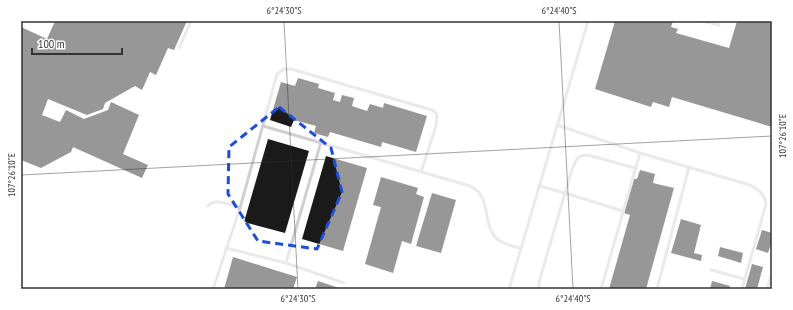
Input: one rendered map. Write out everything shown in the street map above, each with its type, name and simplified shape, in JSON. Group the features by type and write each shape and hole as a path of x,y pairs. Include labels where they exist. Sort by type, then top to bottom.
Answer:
{"lane":[{"path":"179,48 191,21"},
{"path":"509,289 588,21"},
{"path":"702,21 719,25"},
{"path":"213,289 240,208 277,74 284,69 291,69 432,110 437,114 436,126 421,172"},
{"path":"557,125 640,154 750,185 760,191 764,196 766,204 742,289"},
{"path":"263,126 322,142 474,188 484,199 492,233 502,242 520,248"},
{"path":"286,263 322,142"},
{"path":"601,289 622,211 640,154"},
{"path":"539,289 539,282 576,160 582,155 635,168"},
{"path":"657,289 689,167"},
{"path":"539,186 622,211"},
{"path":"208,206 210,203 215,201 240,208"},
{"path":"226,248 286,263 344,283"},
{"path":"711,270 745,279"},
{"path":"767,289 772,273"}],"highlighted area":[{"path":"279,107 331,148 342,192 317,249 258,241 228,194 229,147"}],"building":[{"path":"55,21 187,21 174,50 168,48 156,75 150,72 142,90 135,86 105,103 103,109 87,115 48,99 42,115 60,122 66,110 84,119 108,110 111,102 139,115 123,154 148,165 142,178 73,147 71,152 41,168 21,160 21,27 47,39"},
{"path":"615,21 673,21 671,27 678,29 676,33 729,48 737,21 772,21 772,127 672,97 669,107 653,102 651,107 595,89"},
{"path":"298,78 319,84 318,88 335,93 333,100 340,102 342,95 354,98 352,106 367,111 370,104 383,108 384,103 427,116 416,152 382,142 381,147 330,132 328,137 314,133 316,126 294,120 291,127 270,120 281,82 295,86"},
{"path":"268,139 309,151 285,233 244,222"},
{"path":"326,156 367,168 343,251 302,239"},
{"path":"640,170 655,174 653,183 674,188 646,289 609,289 630,215 624,213 634,179 637,179"},
{"path":"381,177 418,188 416,194 424,197 411,244 402,241 393,273 365,264 381,207 373,205"},
{"path":"432,193 456,200 441,253 416,246"},
{"path":"681,219 701,225 694,253 702,255 701,261 671,253"},
{"path":"762,230 772,233 772,241 768,253 756,249"},
{"path":"720,247 743,253 741,263 718,256"},
{"path":"233,257 297,277 293,289 224,289"},
{"path":"752,264 763,267 757,289 745,289"},
{"path":"318,281 342,289 315,289"},
{"path":"712,281 730,286 729,289 710,289"}]}
